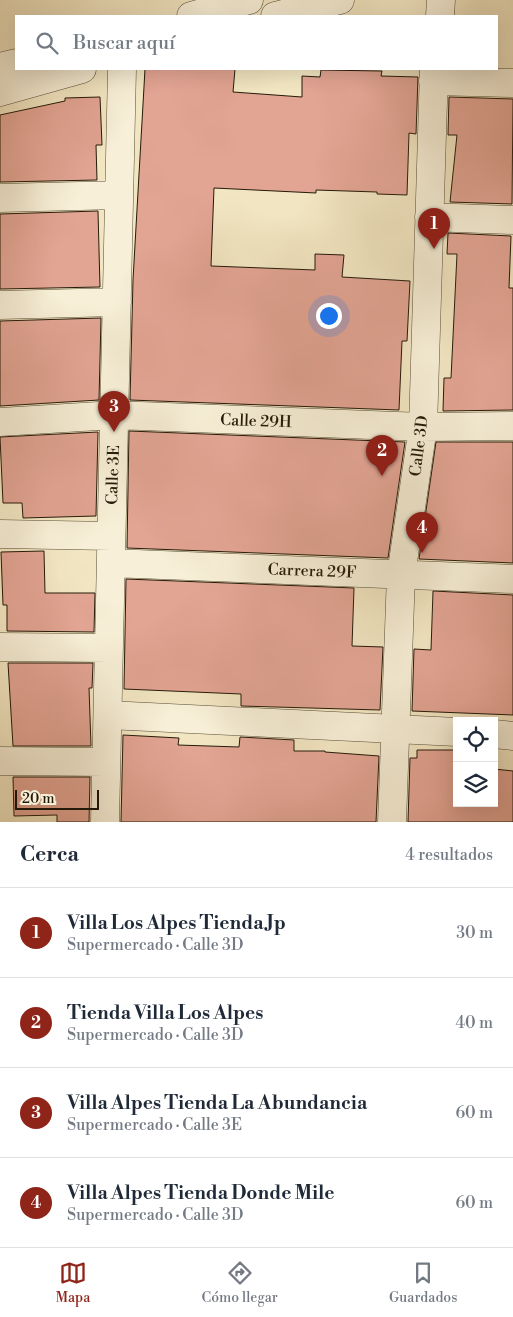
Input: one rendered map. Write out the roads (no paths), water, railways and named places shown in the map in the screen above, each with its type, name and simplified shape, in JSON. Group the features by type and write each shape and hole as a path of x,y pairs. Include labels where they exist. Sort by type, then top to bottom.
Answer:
{"street":[{"path":"195,15 249,0"},
{"path":"279,15 340,0"},
{"path":"440,15 441,0"},
{"path":"0,67 15,63"},
{"path":"0,92 78,70"},
{"name":"Calle 3E","path":"105,822 122,70"},
{"path":"434,75 513,83"},
{"name":"Calle 3D","path":"392,822 401,575 423,427 434,75"},
{"path":"0,198 119,195"},
{"path":"430,217 513,220"},
{"path":"0,304 117,302"},
{"name":"Calle 29H","path":"0,422 115,415 423,427 513,426"},
{"name":"Carrera 29F","path":"0,534 111,549 401,575 513,579"},
{"path":"0,647 109,648"},
{"path":"108,715 453,732"},
{"path":"498,734 513,736"},
{"path":"0,761 106,762"}],"place":[{"name":"Villa Los Alpes Tienda Jp","path":"434,249"},
{"name":"Villa Alpes Tienda La Abundancia","path":"114,432"},
{"name":"Tienda Villa Los Alpes","path":"382,476"},
{"name":"Villa Alpes Tienda Donde Mile","path":"422,553"}]}
